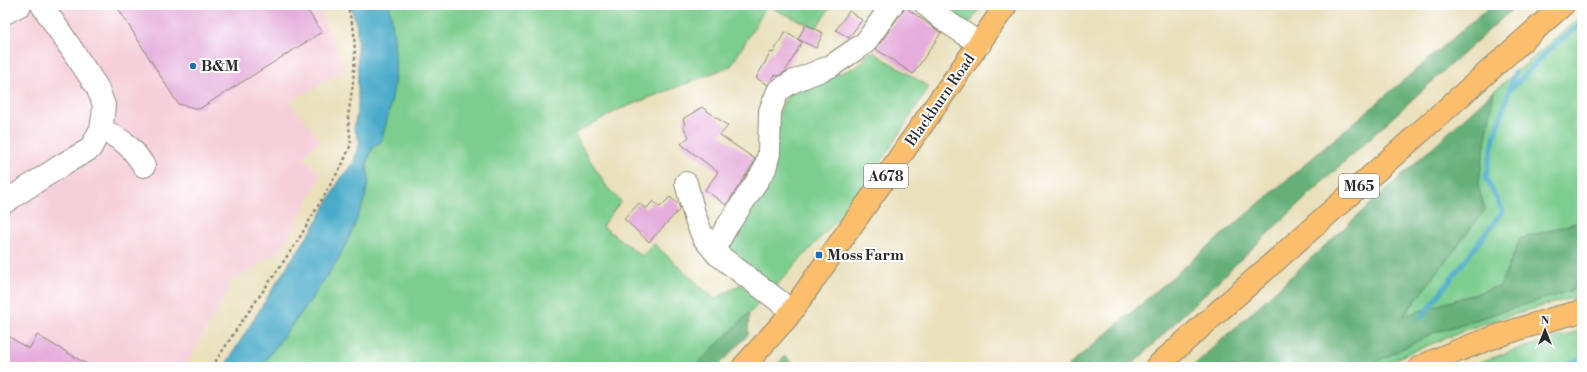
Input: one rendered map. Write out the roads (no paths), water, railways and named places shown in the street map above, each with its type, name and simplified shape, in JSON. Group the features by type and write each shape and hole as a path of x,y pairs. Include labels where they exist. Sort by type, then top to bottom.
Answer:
{"main road":[{"name":"Blackburn Road","path":"743,367 792,312 1006,5"},
{"name":"M65","path":"1156,367 1563,5"},
{"path":"1420,367 1449,354 1552,318 1582,311"}],"street":[{"path":"5,13 20,5"},
{"path":"5,202 65,163 90,149 101,129 104,105 97,87 42,5"},
{"path":"717,254 716,246 726,228 765,169 769,153 770,111 778,91 792,82 831,66 865,43 892,5"},
{"path":"926,5 941,18 980,44"},
{"path":"101,129 123,140 134,150 144,166"},
{"path":"686,183 695,217 703,237 717,254 792,312"}],"water":[{"path":"350,5 389,5 395,47 395,72 392,98 381,142 373,147 366,165 369,180 364,201 339,258 308,304 270,354 263,367 224,367 289,263 312,230 341,178 353,164 360,142 354,129 358,106 357,27"}],"waterway":[{"path":"1511,89 1550,49 1582,23"},
{"path":"1421,318 1503,211 1486,178 1494,138 1515,72"},
{"path":"1560,367 1582,358"}],"place":[{"name":"B&M","path":"193,66"},
{"name":"Moss Farm","path":"819,255"}]}
